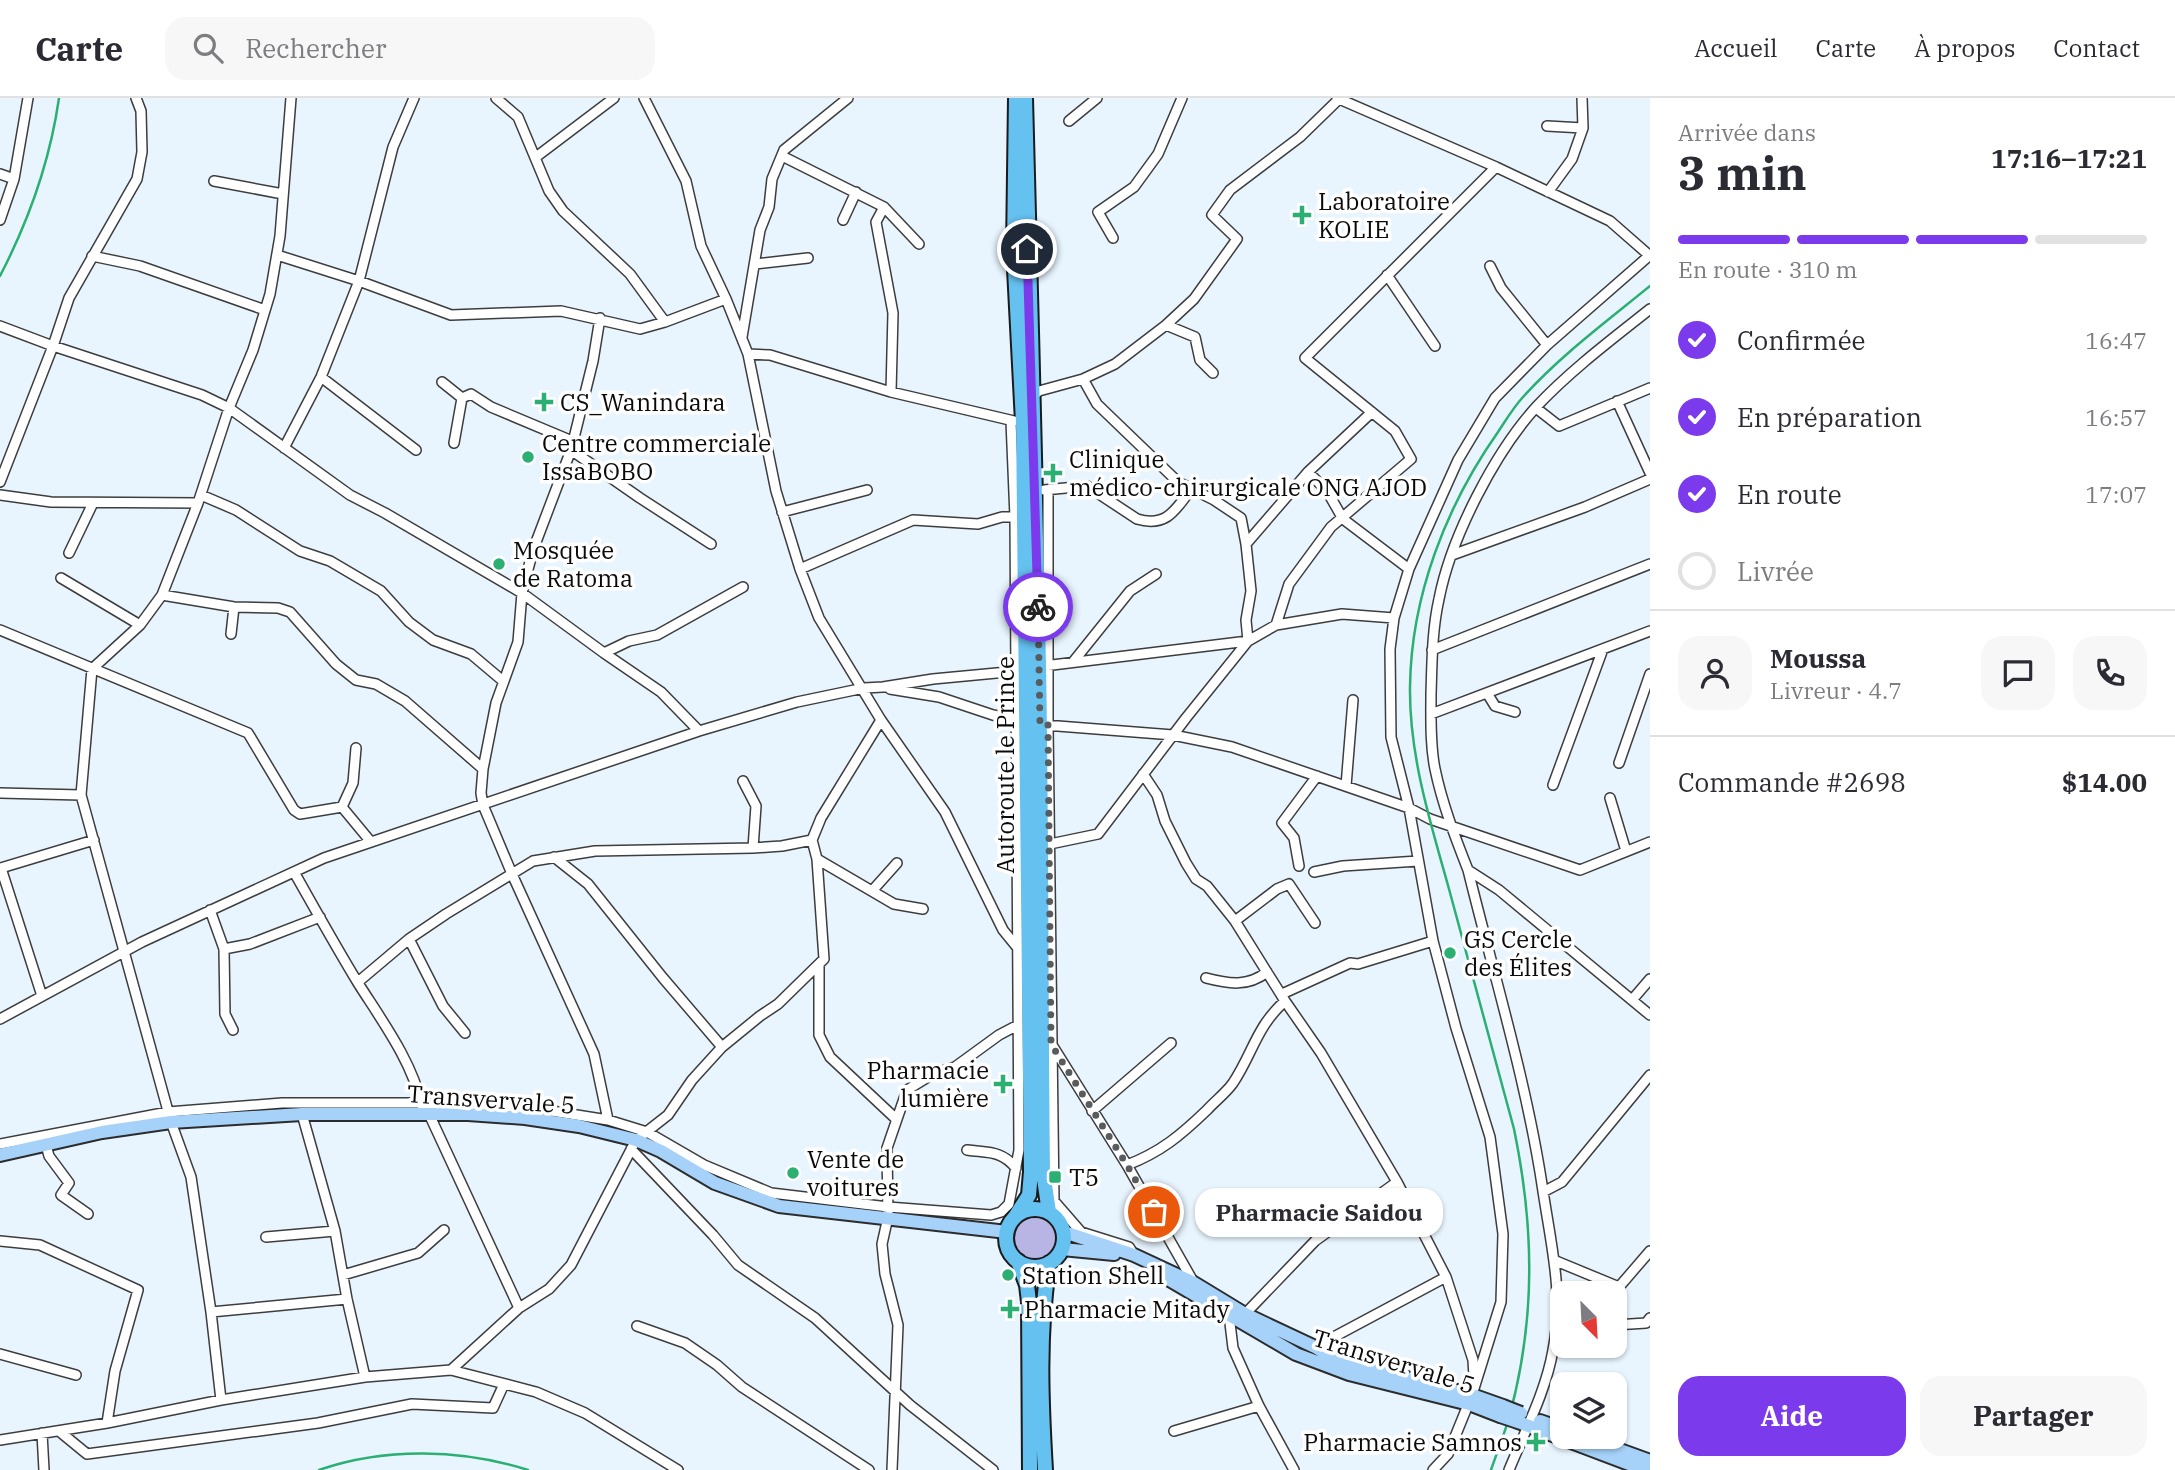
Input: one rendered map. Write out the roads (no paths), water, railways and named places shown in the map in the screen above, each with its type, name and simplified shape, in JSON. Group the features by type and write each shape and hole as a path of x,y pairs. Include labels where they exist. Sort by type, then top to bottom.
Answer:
{"main road":[{"name":"Autoroute le Prince","path":"1016,98 1014,250 1017,421 1032,668 1047,1151 1043,1172 1049,1212"},
{"name":"Autoroute le Prince","path":"1025,98 1033,396 1042,491 1032,668"},
{"name":"Autoroute le Prince","path":"1015,1217 1029,1195 1030,1183 1024,1076 1022,946 1033,722"},
{"name":"Transvervale 5","path":"0,1155 169,1117 424,1110 525,1118 579,1126 638,1140 715,1183 779,1206 888,1212 1007,1232"},
{"path":"1018,1261 1033,1267 1049,1263 1062,1249 1064,1232 1061,1224 1049,1212 1031,1210 1015,1217 1007,1232 1008,1248 1018,1261 1027,1285 1029,1302 1030,1470"},
{"name":"Transvervale 5","path":"1064,1232 1134,1255 1194,1283 1245,1314 1335,1359 1471,1400 1524,1419 1645,1470"},
{"name":"Transvervale 5","path":"1062,1249 1116,1254 1150,1268 1296,1354 1339,1370 1471,1400"},
{"path":"1045,1470 1042,1316 1049,1263"},
{"name":"Transvervale 5","path":"1524,1419 1550,1426"},
{"path":"1617,1449 1650,1461"}],"street":[{"path":"0,220 14,179 28,98"},
{"path":"0,482 69,298 137,179 142,152 141,111 136,98"},
{"path":"221,1400 191,1177 169,1117 81,796 92,669 139,625 162,596 200,499 229,408 253,350 277,255 291,98"},
{"path":"284,448 321,377 359,281 393,147 414,98"},
{"path":"496,98 518,117 549,191 563,211 630,274 665,322"},
{"path":"536,157 614,98"},
{"path":"644,98 686,181 701,246 742,337 782,512 819,618 881,720 945,813 1003,930 1022,946 1018,1025 1024,1076 1019,1150 1009,1203 1001,1212 991,1215 888,1212"},
{"path":"742,337 760,230 769,207 772,179 784,150 848,98"},
{"path":"1069,121 1097,98"},
{"path":"1033,396 1039,391 1083,379 1115,364 1166,325 1194,299 1237,239 1212,215 1230,190 1300,137 1338,98 1358,102 1610,221 1650,255 1547,345 1495,398 1458,460 1409,569 1394,618 1390,649 1391,737 1409,808 1433,941 1490,1137 1503,1234 1501,1303 1471,1400 1448,1454 1433,1470"},
{"path":"1548,192 1572,159 1583,128 1582,98"},
{"path":"1113,238 1098,212 1134,187 1158,154 1179,99"},
{"path":"1547,126 1583,128"},
{"path":"782,156 884,207 919,244"},
{"path":"1276,625 1289,584 1331,527 1411,459 1395,430 1305,358 1496,167"},
{"path":"0,174 14,179"},
{"path":"214,181 284,194"},
{"path":"843,219 856,192"},
{"path":"884,207 876,222 893,313 891,392"},
{"path":"277,255 359,281 451,315 561,311 640,329 726,299"},
{"path":"92,256 140,266 265,310"},
{"path":"755,264 808,258"},
{"path":"1489,265 1500,288 1547,345"},
{"path":"1387,275 1435,346"},
{"path":"1557,1281 1539,1154 1468,870 1450,825 1435,767 1431,714 1432,650 1439,598 1452,555 1479,492 1505,450 1536,408 1581,363 1650,309"},
{"path":"600,318 593,361 571,445 533,550 522,593 518,642 503,681 483,769 481,793 483,805 512,874 594,1054 608,1120"},
{"path":"1166,325 1194,335 1201,363 1213,373"},
{"path":"0,326 202,395 229,408 350,495 522,593 661,692 699,731"},
{"path":"748,355 769,355 891,392 1017,421 1015,517 1032,668 1033,722 1049,844 1051,1044 1047,1151 1054,1201 1082,1232 1129,1247 1134,1255"},
{"path":"321,377 415,450"},
{"path":"1083,379 1097,404 1178,482 1241,518 1251,591 1246,620 1248,641"},
{"path":"442,382 462,398"},
{"path":"1536,408 1559,426 1650,388"},
{"path":"462,398 471,394 491,407 571,445 640,498 711,544"},
{"path":"454,443 462,398"},
{"path":"1617,401 1650,473"},
{"path":"1246,544 1308,472 1372,412"},
{"path":"1308,472 1327,491 1343,519 1409,569"},
{"path":"1452,555 1585,507 1650,479"},
{"path":"1042,491 1087,486 1145,522 1162,520 1171,515 1192,488"},
{"path":"782,512 867,490"},
{"path":"0,495 51,502 93,503 200,499 236,510 300,551 330,561 381,591 409,622 433,640 471,654 503,681"},
{"path":"69,553 93,503"},
{"path":"800,569 913,520 978,524 1002,517 1015,517"},
{"path":"1432,650 1650,564"},
{"path":"1073,663 1130,591 1156,574"},
{"path":"61,578 139,625"},
{"path":"604,653 629,641 657,635 743,587"},
{"path":"162,596 234,607 278,608 290,612 335,664 356,680 376,684 405,701 483,769"},
{"path":"231,634 234,607"},
{"path":"1049,844 1098,834 1248,641 1276,625 1342,614 1394,618"},
{"path":"0,629 248,733 294,810 300,814 342,807"},
{"path":"1431,714 1650,631"},
{"path":"0,1019 123,952 324,858 699,731 797,702 864,688 1248,641"},
{"path":"1553,785 1604,649"},
{"path":"1619,763 1650,674"},
{"path":"883,687 939,697 1033,722 1173,735 1232,747 1580,870 1650,842"},
{"path":"1487,693 1495,706 1515,712"},
{"path":"1346,786 1353,700"},
{"path":"451,1370 519,1308 549,1289 571,1265 638,1140 668,1115 692,1080 722,1047 778,1004 824,959 817,859 813,840 821,818 881,720"},
{"path":"342,807 353,783 356,748"},
{"path":"1143,774 1157,795 1165,821 1186,863 1196,879 1208,886 1235,921 1321,1053 1397,1182 1446,1277 1473,1360 1471,1400"},
{"path":"1299,866 1294,838 1282,823 1317,776"},
{"path":"743,781 755,806 753,848"},
{"path":"0,793 81,796"},
{"path":"1610,798 1626,851"},
{"path":"342,807 371,842"},
{"path":"42,996 1,868 94,840"},
{"path":"358,982 409,939 533,861 595,851 753,848 813,840"},
{"path":"554,856 588,884 722,1047"},
{"path":"817,859 894,904 923,909"},
{"path":"1314,873 1343,866 1418,860"},
{"path":"872,891 897,863"},
{"path":"1468,870 1499,890 1650,1015"},
{"path":"294,872 411,1073 424,1110 519,1308"},
{"path":"1235,921 1277,889 1289,884 1315,923"},
{"path":"211,910 224,949 225,1014 233,1030"},
{"path":"224,949 250,944 320,917"},
{"path":"409,939 443,1006 465,1033"},
{"path":"1127,1165 1151,1156 1177,1138 1228,1089 1264,1023 1283,998 1350,963 1359,964 1433,941"},
{"path":"819,964 819,1035 830,1057 895,1118"},
{"path":"1206,978 1232,984 1244,983 1257,980 1267,972"},
{"path":"1632,1000 1650,979"},
{"path":"892,1470 898,1325 885,1274 882,1244 888,1212 887,1148 895,1118 907,1090 933,1074 955,1067 999,1035 1018,1025"},
{"path":"1092,1111 1171,1043"},
{"path":"1051,1044 1127,1165 1194,1283"},
{"path":"1544,1192 1562,1182 1650,1075"},
{"path":"0,1144 169,1117 282,1103 424,1110 539,1109 608,1120 638,1140 738,1265 815,1318 896,1391 993,1470"},
{"path":"302,1114 335,1231 365,1377"},
{"path":"46,1145 49,1156 69,1183 61,1195 88,1213"},
{"path":"967,1150 1007,1157 1016,1168"},
{"path":"1245,1314 1315,1241 1397,1182"},
{"path":"343,1275 418,1253 444,1230"},
{"path":"266,1237 335,1231"},
{"path":"0,1241 40,1245 138,1290 116,1371 107,1423"},
{"path":"1556,1261 1619,1287 1650,1251"},
{"path":"1315,1347 1446,1277"},
{"path":"211,1312 347,1299"},
{"path":"1229,1315 1233,1348 1259,1406 1294,1470"},
{"path":"1628,1324 1646,1323 1650,1318"},
{"path":"637,1326 685,1343 717,1365 742,1387 869,1470"},
{"path":"0,1354 76,1375"},
{"path":"1509,1470 1524,1419 1550,1358"},
{"path":"0,1440 365,1377 451,1370 536,1392 585,1413 678,1470"},
{"path":"59,1430 86,1454 318,1423 412,1404 493,1408 504,1384"},
{"path":"1174,1431 1259,1406"},
{"path":"42,1433 44,1470"}],"railway":[{"path":"0,276 37,190 50,145 59,98"},
{"path":"1491,1470 1510,1414 1524,1342 1529,1272 1525,1201 1514,1129 1422,790 1411,713 1412,653 1417,619 1435,553 1462,490 1479,460 1523,397 1584,339 1650,286"},
{"path":"319,1470 370,1457 397,1454 477,1458 528,1470"}],"place":[{"name":"Laboratoire KOLIE","path":"1302,215"},
{"name":"CS_Wanindara","path":"544,402"},
{"name":"Centre commerciale IssaBOBO","path":"528,457"},
{"name":"Clinique médico-chirurgicale ONG AJOD","path":"1053,473"},
{"name":"Mosquée de Ratoma","path":"499,564"},
{"name":"GS Cercle des Élites","path":"1450,953"},
{"name":"Pharmacie lumière","path":"1003,1084"},
{"name":"Vente de voitures","path":"793,1173"},
{"name":"T5","path":"1055,1177"},
{"name":"Pharmacie Saidou","path":"1154,1212"},
{"name":"Station Shell","path":"1008,1275"},
{"name":"Pharmacie Mitady","path":"1010,1309"},
{"name":"Pharmacie Samnos","path":"1536,1442"}]}
